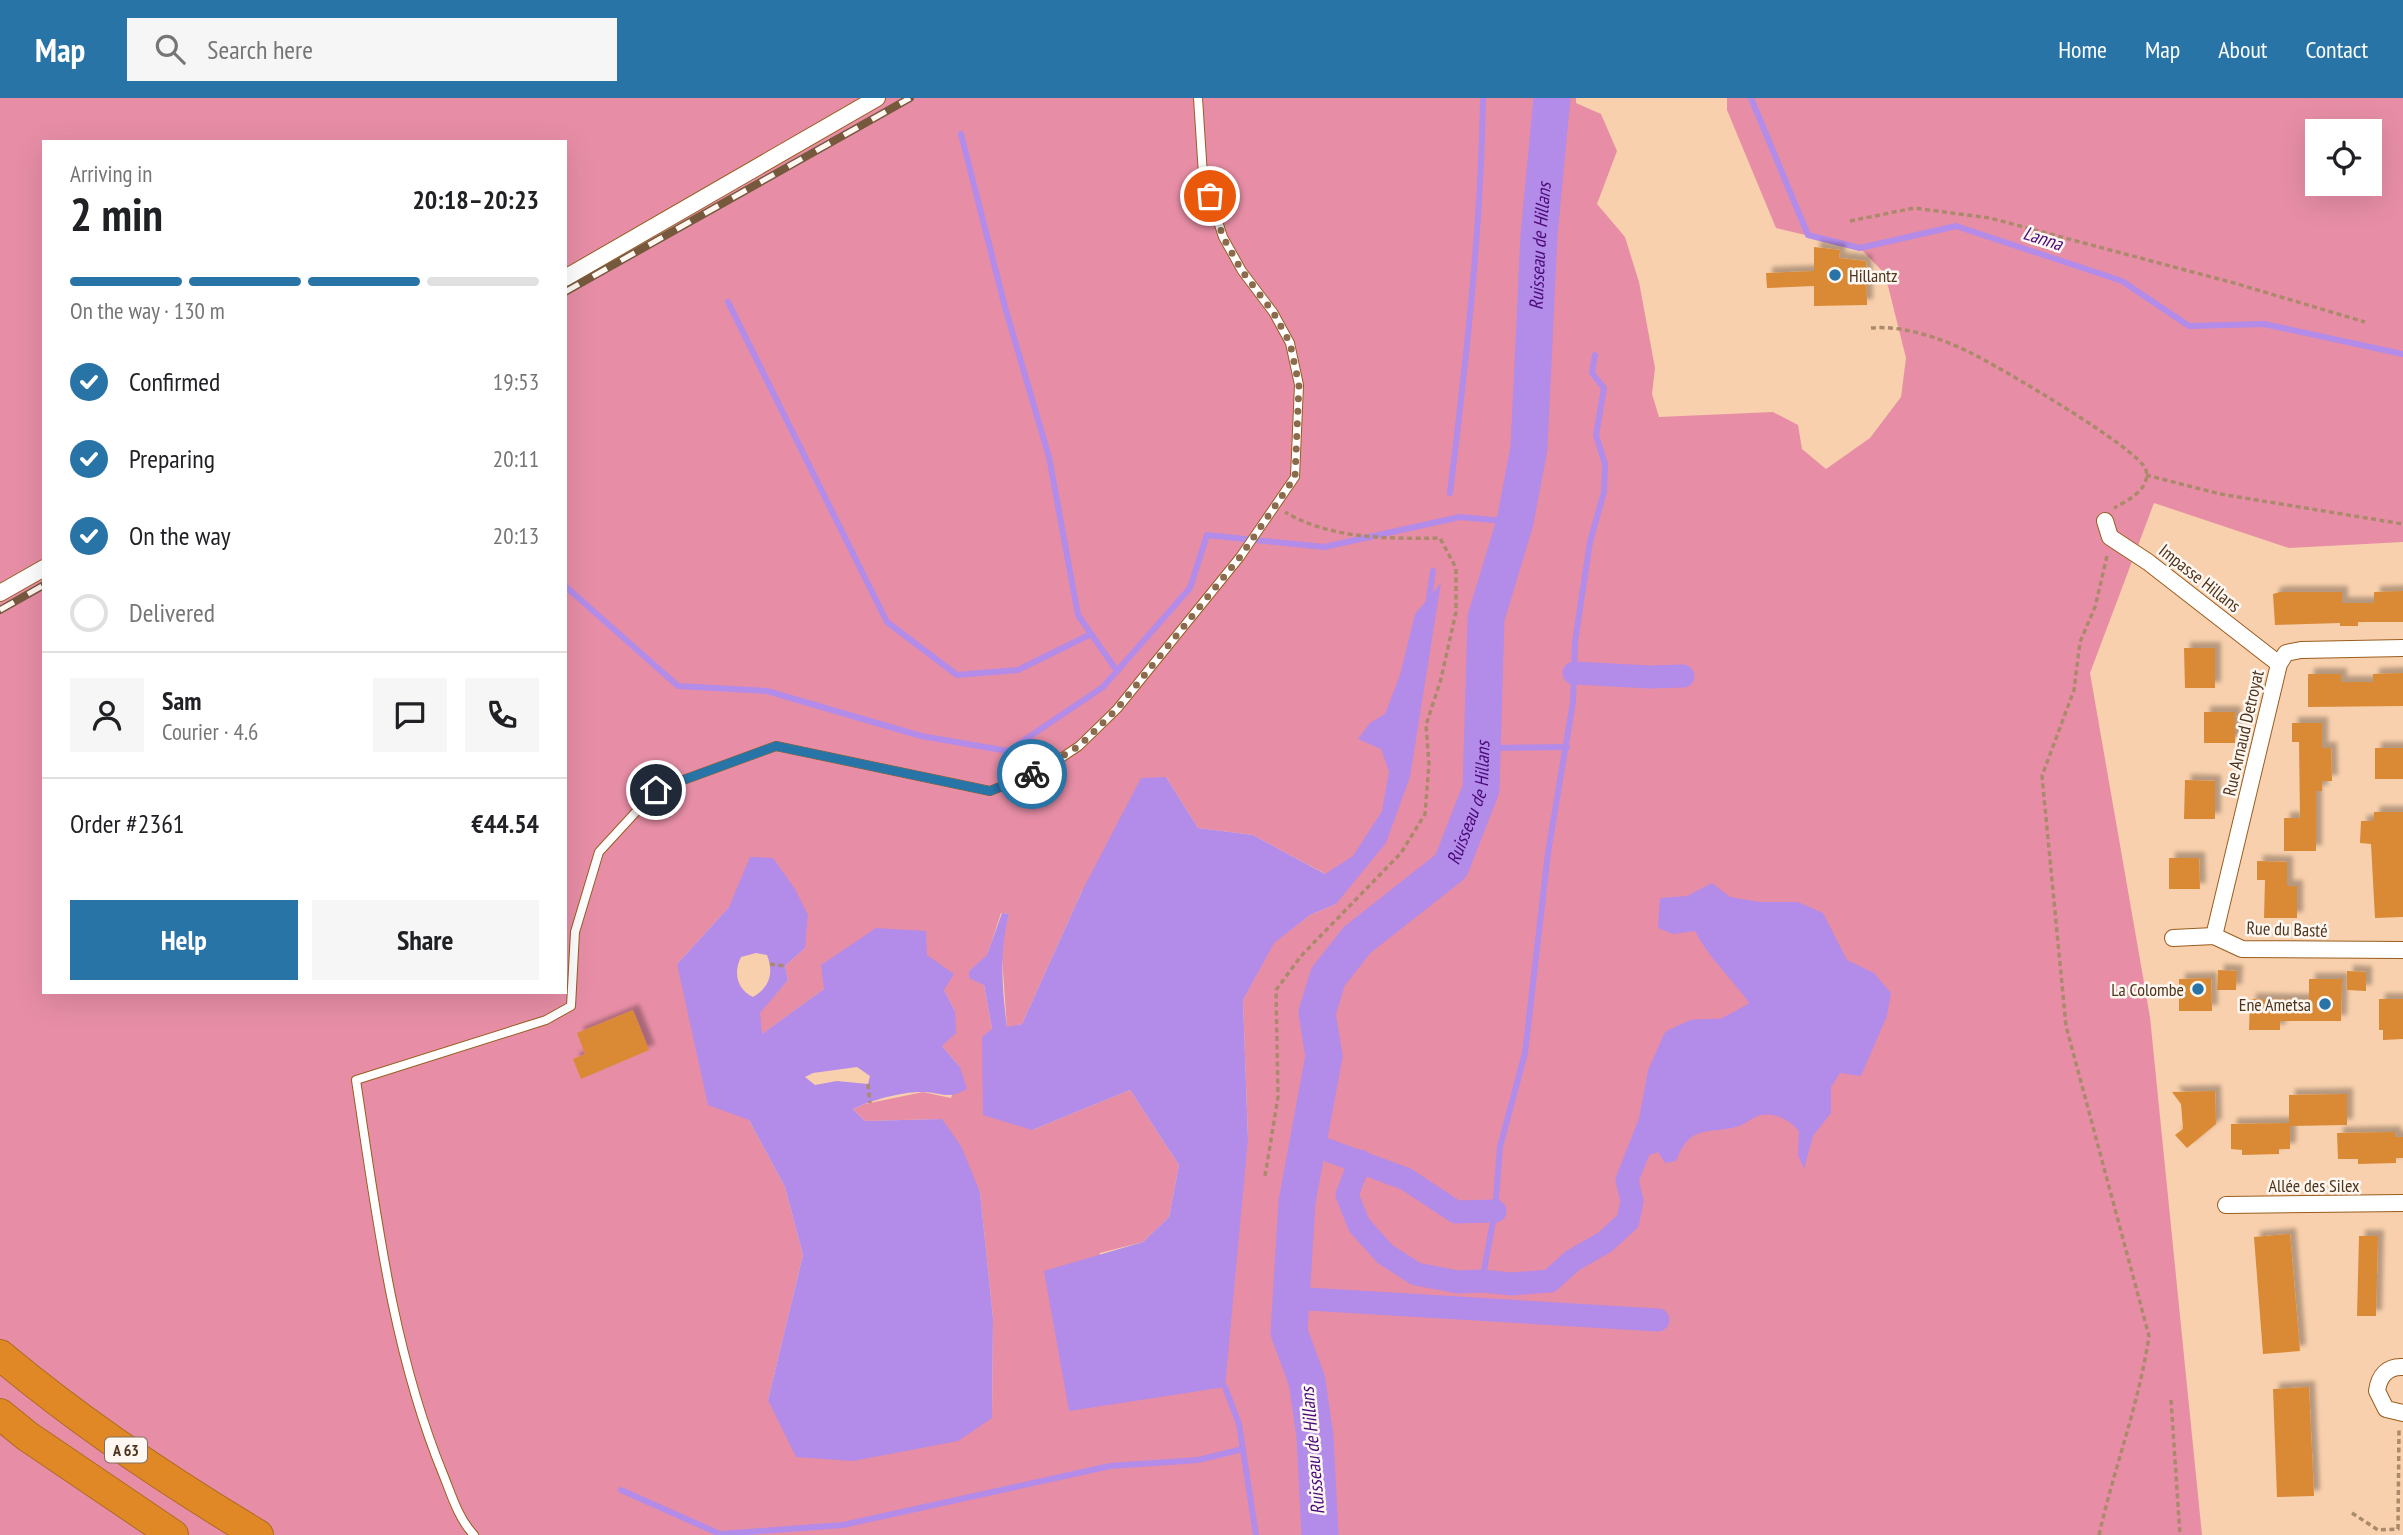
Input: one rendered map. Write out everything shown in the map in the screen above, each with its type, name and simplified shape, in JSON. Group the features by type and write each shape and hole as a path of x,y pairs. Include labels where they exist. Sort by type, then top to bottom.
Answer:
{"highway":[{"name":"A 63","path":"0,1355 55,1401 177,1486 258,1535"},
{"name":"A 63","path":"0,1413 38,1444 173,1535"}],"street":[{"path":"567,277 877,98"},
{"path":"2105,521 2109,537"},
{"name":"Impasse Hillans","path":"2109,537 2148,562 2279,664"},
{"path":"0,593 42,569"},
{"name":"Rue Arnaud Detroyat","path":"2214,936 2279,664 2286,653 2301,650 2403,648"},
{"name":"Rue du Basté","path":"2173,938 2214,936 2242,949 2403,950"},
{"name":"Allée des Silex","path":"2226,1205 2403,1203"},
{"path":"2401,1413 2386,1409 2376,1391 2382,1375 2389,1369 2403,1367"}],"lane":[{"path":"474,1535 463,1523 429,1439 399,1326 379,1229 356,1080 546,1020 571,1006 575,932 599,852 656,790 776,746 990,791 1043,770 1079,746 1117,709 1240,557 1295,477 1299,385 1290,343 1273,312 1242,271 1223,237 1203,175 1198,98"}],"path":[{"path":"1850,222 1913,208 1990,218 2234,283 2365,322"},
{"path":"1871,328 1892,326 1968,351 2064,407 2140,458 2147,475"},
{"path":"2105,521 2111,510 2135,497 2147,475"},
{"path":"2147,475 2221,494 2403,524"},
{"path":"1265,1176 1278,1097 1276,990 1301,956 1401,853 1425,814 1429,764 1426,725 1441,679 1456,612 1456,568 1440,538 1391,539 1334,530 1291,516 1274,506"},
{"path":"2099,1535 2112,1474 2142,1384 2149,1336 2066,1026 2042,776 2074,690 2080,642 2095,607 2109,537"},
{"path":"770,964 785,966"},
{"path":"869,1084 870,1102"},
{"path":"2171,1400 2180,1535"},
{"path":"2352,1513 2378,1530 2398,1529 2401,1413"}],"shaded area":[{"path":"0,98 1576,98 1576,103 1601,114 1617,151 1597,204 1625,237 1639,282 1655,368 1652,394 1659,417 1773,412 1798,425 1802,449 1826,469 1870,438 1901,397 1906,358 1885,274 1860,248 1776,228 1727,110 1727,98 2403,98 2403,542 2289,548 2154,503 2090,673 2150,1017 2202,1535 0,1535","holes":["1166,777 1198,828 1253,835 1333,878 1336,904 1310,915 1273,943 1243,1000 1248,1139 1069,1410 1100,1253 1143,1242 1169,1217 1179,1165 1130,1090 1032,1130 992,1029 984,985 969,971 987,956 1001,913 1009,914 1001,943 1007,1028 1022,1024 1082,891","729,907 805,948 785,966 788,980 759,1013 761,1035 824,989 944,990 955,1011 942,1046 960,1067 951,1098 923,1092 853,1109 865,1121 942,1119 980,1192 993,1318 992,1418 768,1400 803,1255 785,1187 749,1120 677,964"]},
{"path":"1441,583 1410,777 1386,843 1336,904 1310,915 1274,943 1243,1000 1248,1139 1225,1387 1069,1411 1044,1271 1143,1242 1169,1217 1179,1165 1130,1090 1032,1130 983,1115 982,1037 992,1029 984,985 969,978 969,971 987,955 1002,913 1009,914 1002,970 1007,1027 1022,1024 1082,891 1141,778 1166,777 1198,828 1253,835 1325,874 1353,856 1382,811 1389,772 1381,749 1358,739 1370,723 1385,714 1400,675 1415,614"},
{"path":"750,857 773,858 795,889 808,915 805,948 785,966 788,980 760,1013 762,1034 824,989 821,965 876,928 926,931 927,955 954,974 944,990 955,1011 956,1033 942,1046 960,1067 967,1089 950,1095 916,1092 897,1095 853,1109 865,1121 942,1119 961,1146 980,1192 993,1318 992,1418 958,1441 853,1461 796,1457 768,1400 803,1255 785,1187 749,1120 708,1105 677,964 729,907","holes":["756,953 767,955 770,974 767,984 753,997 740,985 737,969 741,957","857,1067 870,1076 868,1084 837,1081 815,1085 805,1077 813,1073"]},
{"path":"1712,883 1730,897 1760,902 1798,902 1823,913 1847,960 1874,973 1891,993 1887,1016 1861,1076 1840,1073 1831,1087 1831,1113 1813,1136 1804,1169 1798,1155 1799,1131 1782,1118 1767,1114 1736,1127 1693,1136 1681,1149 1676,1161 1665,1163 1658,1152 1638,1159 1663,1069 1674,1040 1694,1031 1724,1030 1756,1013 1695,931 1673,934 1658,928 1660,898 1687,896"}],"building":[{"path":"1814,247 1840,250 1839,258 1866,261 1867,305 1814,306 1814,286 1767,288 1766,273 1814,271"},
{"path":"2403,591 2403,622 2358,622 2358,626 2340,626 2340,623 2275,625 2273,594 2280,592 2342,592 2342,603 2374,603 2374,592"},
{"path":"2184,648 2215,648 2215,688 2185,688"},
{"path":"2403,673 2403,706 2308,707 2308,674 2341,674 2341,682 2373,682 2373,674"},
{"path":"2204,712 2235,712 2235,743 2204,743"},
{"path":"2292,723 2322,723 2322,748 2331,748 2332,781 2322,781 2322,791 2316,791 2316,851 2284,851 2284,818 2300,818 2299,742 2292,742"},
{"path":"2375,748 2403,748 2403,779 2375,779"},
{"path":"2185,780 2215,781 2215,819 2184,819"},
{"path":"2374,812 2403,812 2403,917 2375,918 2371,844 2360,843 2361,821 2373,821"},
{"path":"2169,858 2199,858 2200,889 2169,889"},
{"path":"2257,861 2287,862 2287,886 2297,886 2297,918 2264,918 2265,880 2257,880"},
{"path":"2218,970 2237,971 2236,990 2217,990"},
{"path":"2347,971 2366,972 2366,991 2347,990"},
{"name":"La Colombe","path":"2211,978 2212,1011 2179,1011 2179,979"},
{"path":"2309,979 2342,979 2341,1021 2280,1021 2280,1030 2249,1030 2250,999 2309,1000"},
{"path":"2379,999 2403,999 2403,1039 2383,1040 2383,1030 2379,1030"},
{"path":"633,1010 649,1050 581,1079 573,1059 585,1054 577,1033"},
{"path":"2215,1091 2216,1124 2187,1148 2175,1135 2183,1129 2181,1104 2172,1092"},
{"path":"2347,1094 2347,1125 2290,1126 2290,1149 2279,1149 2279,1154 2242,1155 2242,1150 2231,1149 2231,1124 2289,1123 2289,1095"},
{"path":"2395,1132 2395,1137 2403,1137 2403,1158 2396,1158 2396,1163 2358,1164 2358,1159 2338,1159 2337,1133"},
{"path":"2290,1234 2300,1351 2263,1354 2254,1237"},
{"path":"2359,1236 2378,1236 2376,1316 2357,1316"},
{"path":"2309,1387 2314,1496 2277,1497 2273,1389"}],"waterway":[{"path":"1450,493 1476,246 1483,98"},
{"name":"Ruisseau de Hillans","path":"1320,1535 1315,1437 1307,1381 1289,1332 1297,1202 1324,1056 1317,1013 1328,977 1357,940 1451,866 1481,789 1486,618 1515,522 1529,448 1539,235 1552,98"},
{"name":"Lanna","path":"1751,98 1808,235 1860,248 1956,226 2122,281 2189,326 2264,324 2403,354"},
{"path":"961,134 1005,307 1049,457 1078,615 1117,671"},
{"path":"728,302 887,622 957,675 1018,670 1091,634"},
{"path":"1482,1281 1495,1211 1500,1147 1525,1053 1548,853 1573,702 1575,642 1590,542 1604,492 1605,464 1596,435 1604,388 1592,373 1595,355"},
{"path":"567,588 678,686 767,691 921,736 1008,751 1103,687 1190,588 1207,535 1324,547 1460,517 1515,522"},
{"path":"1428,606 1433,571"},
{"path":"1574,673 1683,676"},
{"path":"1482,748 1567,747"},
{"path":"1360,1161 1347,1195 1359,1225 1385,1254 1416,1274 1458,1282 1512,1284 1550,1281 1572,1261 1605,1242 1628,1221 1632,1201 1627,1180 1650,1122 1659,1074 1674,1040 1694,1031 1724,1030 1756,1013"},
{"path":"1308,1143 1406,1179 1456,1212 1495,1211"},
{"path":"1291,1298 1658,1320"},
{"path":"1225,1387 1239,1424 1256,1535"},
{"path":"621,1490 720,1534 843,1525 1110,1466 1198,1460 1243,1449"}],"railway":[{"path":"567,291 910,98"},
{"path":"0,610 42,586"}],"way so far":[{"path":"1032,774 1043,770 1079,746 1117,709 1240,557 1295,477 1299,385 1290,343 1273,312 1242,271 1223,237 1210,196"}],"place":[{"name":"Hillantz","path":"1835,275"},
{"name":"La Colombe","path":"2198,989"},
{"name":"Ene Ametsa","path":"2325,1004"}],"route":[{"path":"656,790 776,746 990,791 1032,774"}]}
